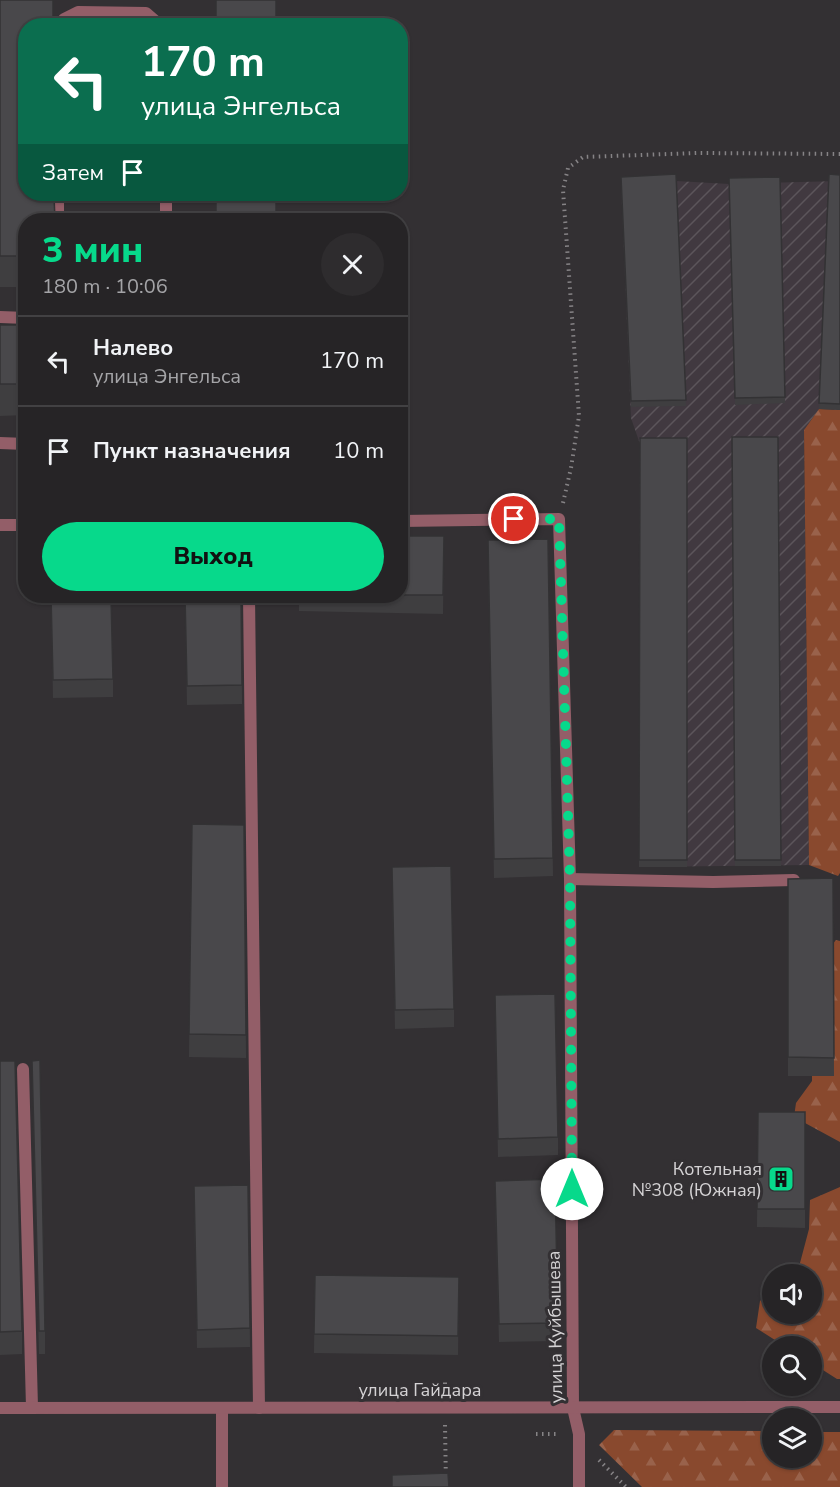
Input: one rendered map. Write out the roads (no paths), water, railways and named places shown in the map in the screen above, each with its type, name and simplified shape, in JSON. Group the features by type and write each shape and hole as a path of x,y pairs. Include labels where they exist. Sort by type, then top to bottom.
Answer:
{"street":[{"path":"66,18 78,12 146,13 152,18"},
{"path":"0,317 18,318"},
{"path":"0,444 18,444"},
{"name":"улица Куйбышева","path":"408,521 559,519 570,879 573,1408 579,1434 579,1487"},
{"path":"0,525 18,525"},
{"path":"249,603 259,1408"},
{"path":"570,879 712,882 794,880"},
{"path":"23,1068 32,1407"},
{"name":"улица Гайдара","path":"0,1408 840,1407"},
{"path":"222,1408 222,1487"}],"place":[{"name":"Котельная №308 (Южная)","path":"781,1179"}]}
